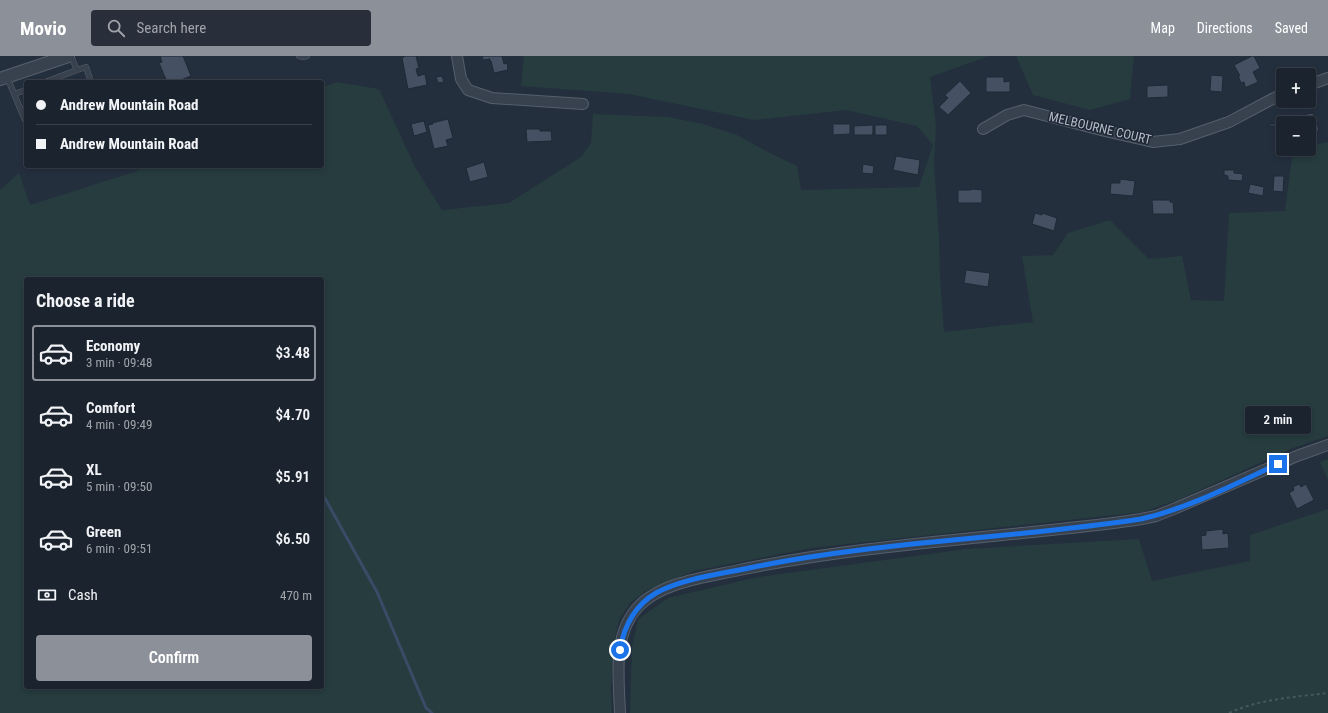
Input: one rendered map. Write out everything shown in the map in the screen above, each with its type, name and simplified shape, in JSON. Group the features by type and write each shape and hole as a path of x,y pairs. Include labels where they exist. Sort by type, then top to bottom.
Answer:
{"street":[{"path":"3,78 68,56"},
{"path":"457,56 461,79 468,90 492,98 583,104"},
{"path":"1316,82 1328,78"},
{"name":"MELBOURNE COURT","path":"984,128 1007,115 1024,110 1153,142 1180,139 1229,122 1276,98"},
{"path":"620,713 619,658 624,630 638,607 655,594 670,587 759,566 831,554 1115,523 1149,517 1176,508 1297,456 1328,445"}],"lane":[{"path":"71,56 77,70"},
{"path":"299,56 307,56"},
{"path":"51,80 86,68 90,80"},
{"path":"3,78 14,94 24,116"},
{"path":"14,94 24,91"}],"path":[{"path":"1229,713 1243,707 1286,698 1328,692"}],"green space":[{"path":"524,56 989,56 930,77 936,126 934,163 944,332 1033,322 1022,256 1053,255 1068,233 1110,220 1149,259 1182,256 1191,300 1224,301 1229,213 1285,211 1292,156 1316,156 1316,145 1328,142 1328,436 1293,448 1178,500 1142,512 811,548 694,571 649,589 630,603 619,620 615,639 611,688 612,713 0,713 0,190 19,173 30,205 134,172 142,168 324,168 324,87 336,82 379,89 415,167 442,210 509,203 581,157 591,143 593,114 668,117 703,124 737,135 797,166 801,190 919,187 933,145 917,126 846,110 754,120 629,94 521,86"},
{"path":"1016,56 1134,56 1130,99 1090,110 1033,95"},
{"path":"1328,459 1328,480 1320,462"},
{"path":"1328,509 1328,713 630,713 632,647 638,619 668,598 758,577 966,549 1139,539 1152,581 1250,561 1250,535"}],"building":[{"path":"160,56 183,56 191,76 181,80 166,80 159,63 162,62"},
{"path":"404,56 416,56 419,68 416,69 418,76 425,74 427,85 408,89 402,58"},
{"path":"482,56 502,56 504,64 507,63 508,70 494,73 490,59 483,60"},
{"path":"1254,56 1260,68 1253,72 1258,82 1245,87 1244,82 1241,83 1238,76 1240,76 1234,65"},
{"path":"1211,75 1223,76 1222,92 1210,91"},
{"path":"442,76 444,82 438,83 436,77"},
{"path":"986,77 1004,77 1004,82 1010,81 1010,92 986,92"},
{"path":"960,81 971,93 948,115 939,107 948,98 945,95"},
{"path":"1168,85 1168,97 1147,98 1147,86"},
{"path":"1313,113 1314,116 1302,116"},
{"path":"448,119 453,138 446,140 448,146 434,149 428,125"},
{"path":"424,121 427,132 414,136 411,124"},
{"path":"1316,122 1317,122 1319,131 1316,131"},
{"path":"833,124 850,124 850,134 833,135"},
{"path":"1270,124 1276,124 1276,126 1269,126"},
{"path":"873,125 872,135 854,135 854,126"},
{"path":"875,125 887,125 887,135 875,135"},
{"path":"526,129 551,131 552,141 527,142"},
{"path":"896,156 920,160 918,175 893,170"},
{"path":"484,162 488,177 470,182 466,168"},
{"path":"863,164 874,166 873,174 862,173"},
{"path":"1224,170 1234,170 1234,173 1243,174 1242,181 1228,180 1228,176 1224,175"},
{"path":"1274,176 1284,176 1283,192 1273,191"},
{"path":"1120,179 1135,181 1133,196 1110,194 1111,183 1120,183"},
{"path":"1250,184 1264,187 1263,196 1248,193"},
{"path":"958,190 982,190 982,203 958,203"},
{"path":"1152,200 1170,200 1170,202 1173,202 1174,214 1153,214"},
{"path":"1035,213 1042,215 1042,213 1057,218 1054,231 1032,224"},
{"path":"966,270 990,273 988,287 964,283"},
{"path":"1299,484 1301,487 1306,484 1314,500 1297,509 1289,493 1294,490 1293,487"},
{"path":"1223,529 1223,534 1228,533 1229,548 1202,550 1201,536 1206,535 1206,531"}],"waterway":[{"path":"324,497 377,592 426,708 432,713"}],"route":[{"path":"620,650 624,630 632,614 638,607 662,590 682,583 759,566 831,554 1141,519 1156,516 1176,508 1237,483 1278,464"}]}
